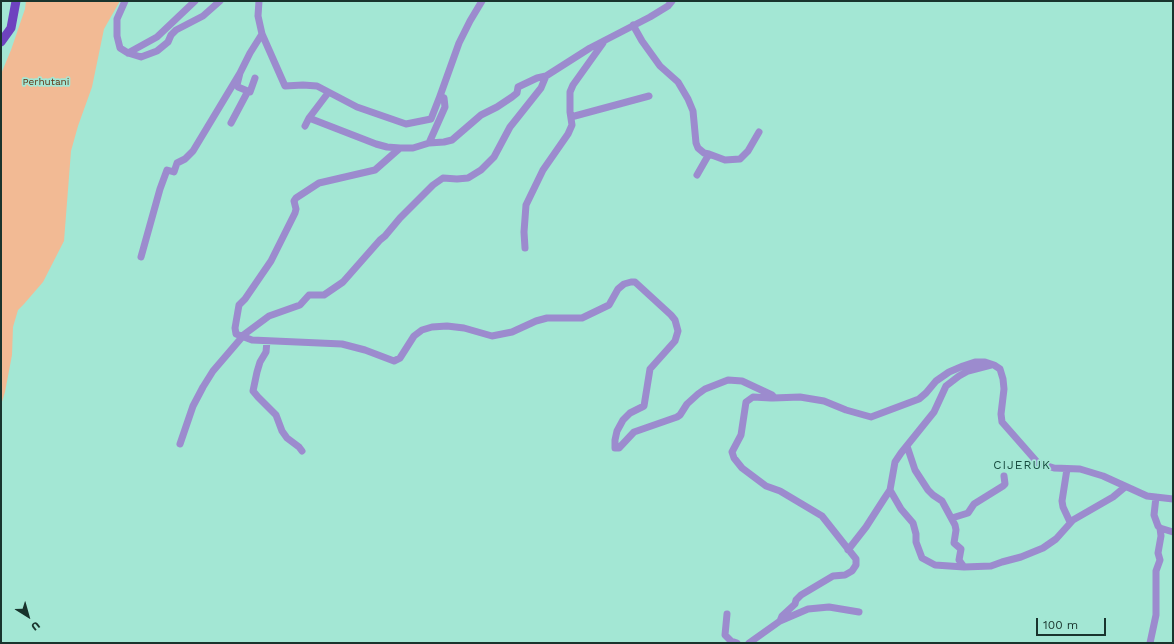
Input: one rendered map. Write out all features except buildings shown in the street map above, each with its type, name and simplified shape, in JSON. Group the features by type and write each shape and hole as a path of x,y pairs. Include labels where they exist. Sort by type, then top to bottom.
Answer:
{"main road":[{"path":"1,42 11,28 16,1"}],"street":[{"path":"125,1 117,19 117,36 120,48 128,53 141,57 157,51 168,42 171,35 176,30 203,16 220,1"},
{"path":"128,53 141,47 165,31 195,1"},
{"path":"259,1 258,16 262,34 285,86 317,86 357,107 406,124 431,119 460,43 470,21 482,1"},
{"path":"309,118 387,147 412,148 429,143 452,140 481,115 497,107 517,93 518,87 537,78 546,76 569,60 658,12 672,1"},
{"path":"633,25 642,41 660,66 678,82 688,99 693,112 696,143 698,148 704,153 725,160 740,159 748,151 759,132"},
{"path":"141,257 167,170 174,172 178,163 185,159 193,151 262,34"},
{"path":"525,248 524,232 526,205 543,170 568,134 572,125 572,117 570,112 570,92 573,85 604,41"},
{"path":"141,47 141,57"},
{"path":"240,73 237,85 238,87 248,91"},
{"path":"180,444 193,406 203,387 213,371 243,336 269,316 300,305 309,295 324,295 343,282 400,218 443,178 468,178 481,170 494,157 510,127 541,88 546,76"},
{"path":"231,123 248,91 250,92 255,78"},
{"path":"305,126 328,92"},
{"path":"429,143 444,107 444,98 440,96"},
{"path":"572,117 650,96"},
{"path":"400,148 375,170 319,183 296,198 294,201 296,209 295,213 271,261 237,308 236,334 252,340 267,342 342,344 365,350 394,361 400,358 414,336 422,330 432,327 447,326 464,328 492,336 512,332 536,321 547,318 582,318 608,306 621,286 631,282 638,284 671,315 675,320 678,331 675,341 650,369 644,406 630,413 623,420 617,431 615,448 619,448 634,432 677,417 687,404 698,394 705,389 728,380 742,381 772,395 773,398"},
{"path":"697,175 709,154"},
{"path":"267,342 266,352 260,362 257,372 254,391 258,398 276,415 282,431 287,438 302,451"},
{"path":"780,621 782,616 795,604 796,600 801,595 833,576 845,575 852,571 857,562 822,516 783,493 766,486 742,468 733,456 733,449 742,435 746,402 753,397 800,397 824,401 846,410 871,417 919,399 936,381 949,372 975,362 985,362 1000,369 1003,379 1004,389 1000,414 1002,422 1038,463 1049,467 1080,469 1103,476 1147,496 1173,499"},
{"path":"848,550 866,527 890,490 895,462 934,412 946,386 968,371 994,365"},
{"path":"907,446 915,470 928,490 942,501 952,518 956,528 954,543 961,549 959,560 964,567"},
{"path":"1067,469 1062,501 1063,507 1070,522"},
{"path":"952,518 968,513 974,504 1003,486 1005,484 1004,476"},
{"path":"890,490 901,509 913,522 917,546 922,558 936,565 964,567 992,566 1028,555 1048,545 1056,539 1070,522 1113,497 1125,487"},
{"path":"1150,643 1156,615 1156,571 1160,560 1158,553 1161,536 1160,528 1154,515 1156,497"},
{"path":"1160,528 1173,532"},
{"path":"749,643 780,621 808,609 829,607 858,612"},
{"path":"727,614 725,635 731,641 737,643"}],"green space":[{"name":"Perhutani","path":"26,1 120,1 104,29 92,87 71,151 64,241 43,282 18,310 13,327 12,355 1,405 1,74 11,50 25,9"}],"district":[{"name":"CIJERUK","path":"1022,465"}]}
